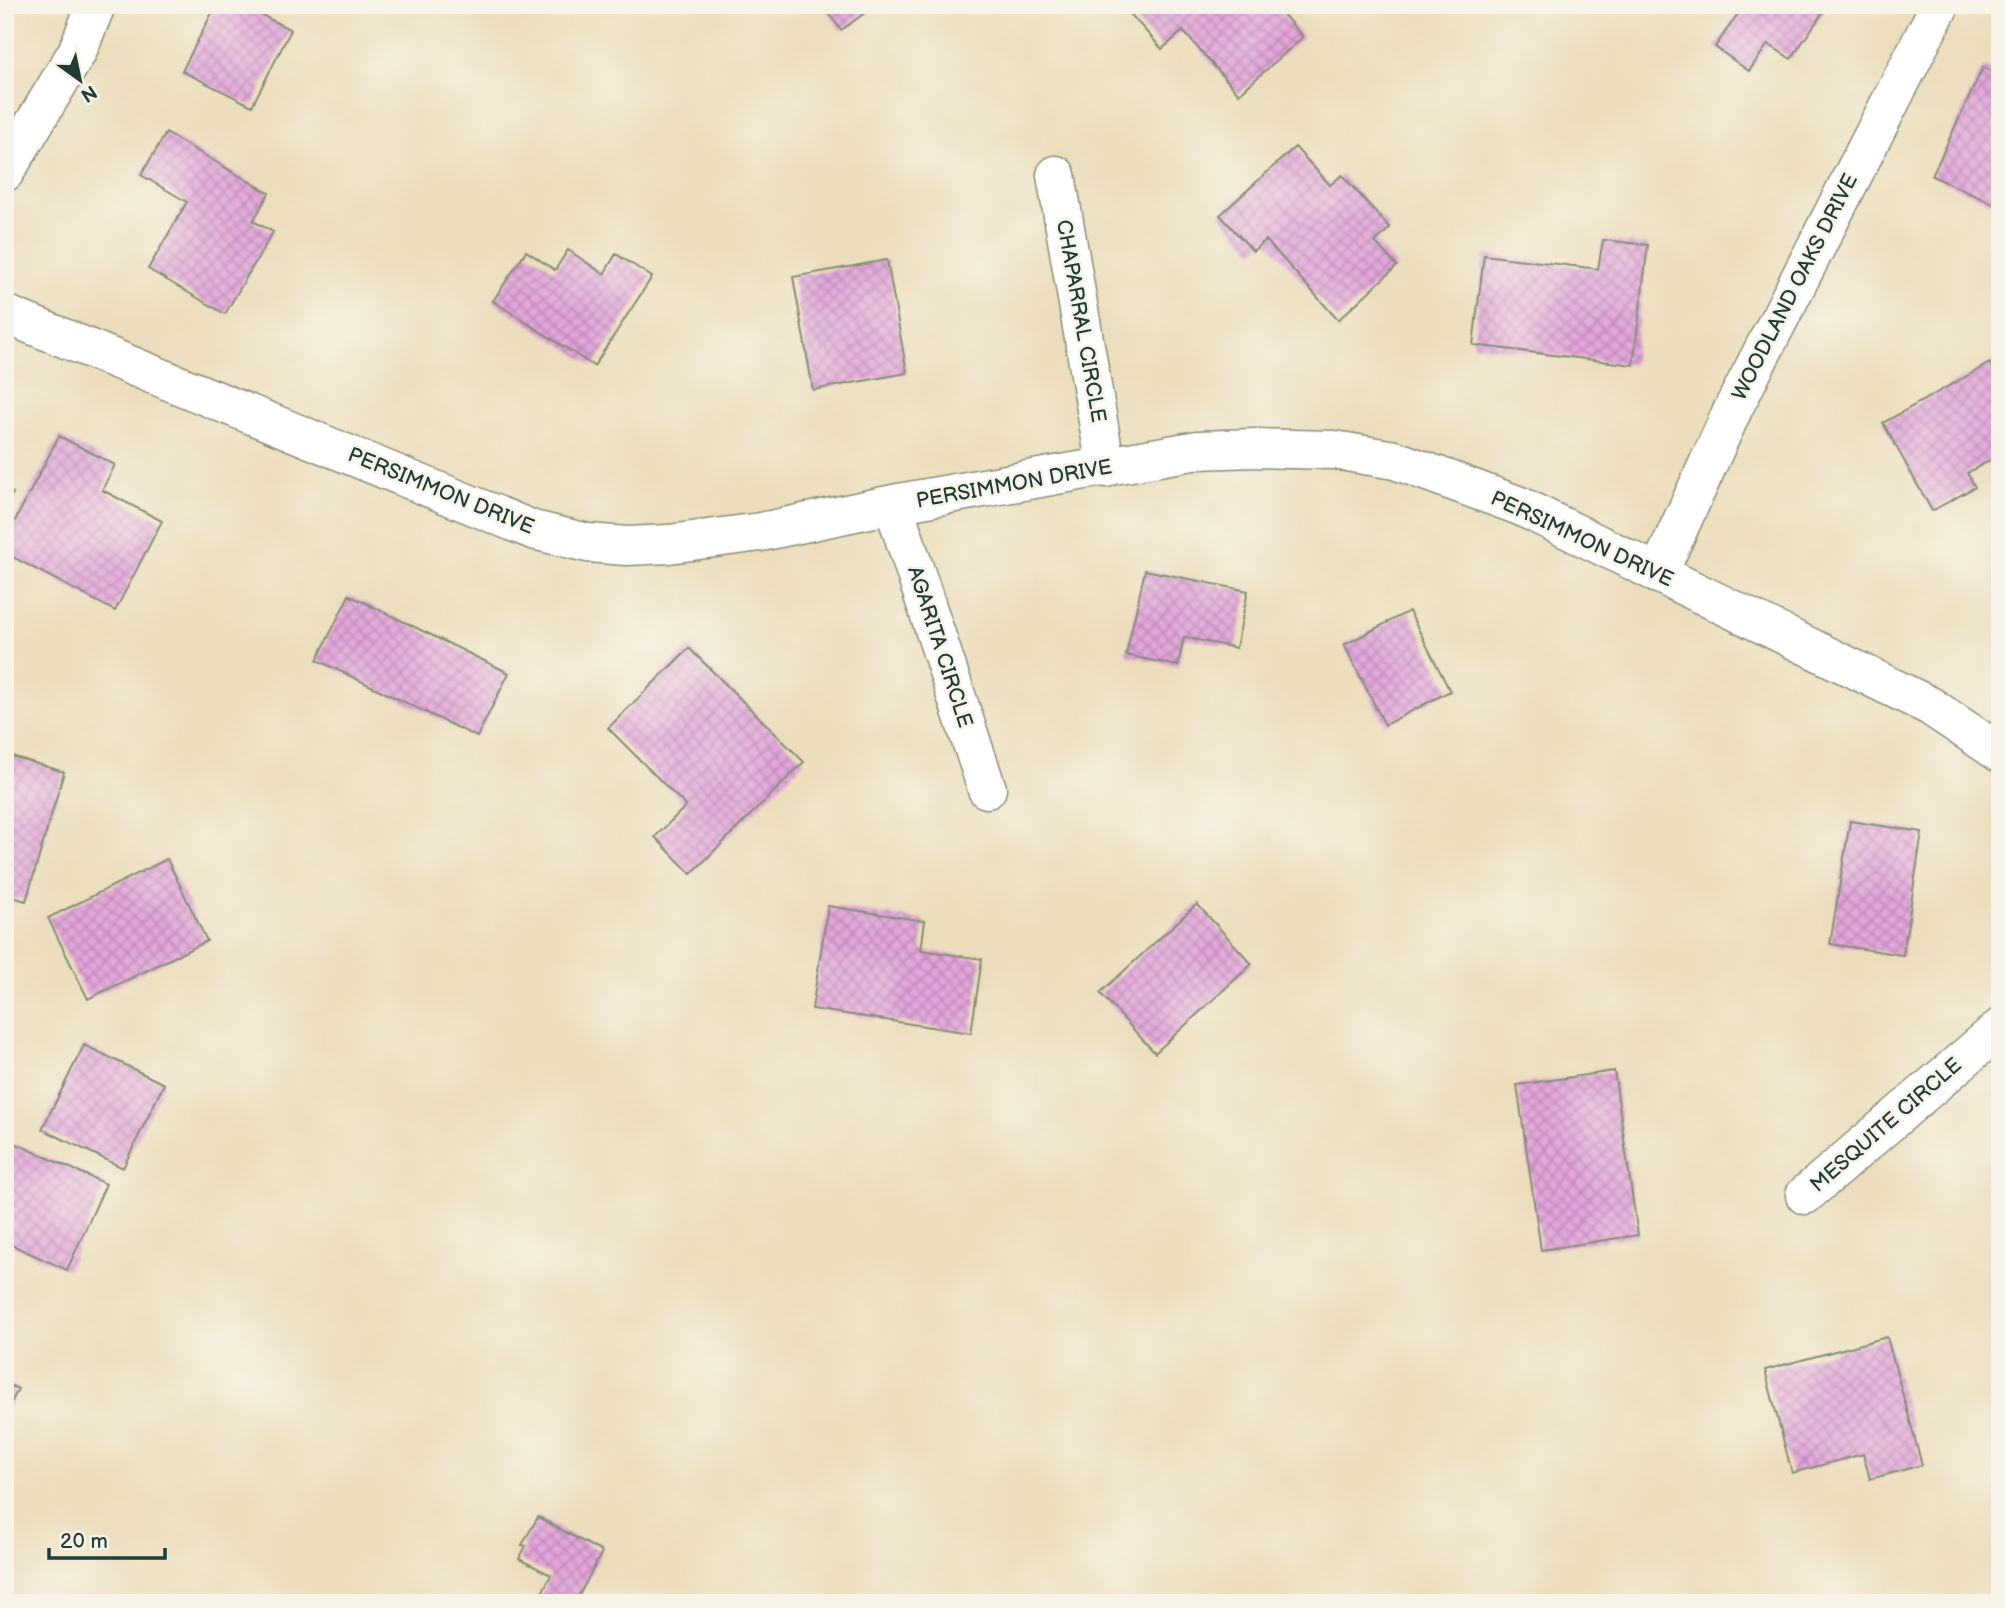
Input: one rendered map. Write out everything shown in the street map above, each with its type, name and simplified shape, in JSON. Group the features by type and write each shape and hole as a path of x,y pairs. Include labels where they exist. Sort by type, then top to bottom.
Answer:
{"street":[{"path":"5,172 77,52 96,5"},
{"name":"WOODLAND OAKS DRIVE","path":"1658,573 1734,407 1940,5"},
{"name":"CHAPARRAL CIRCLE","path":"1056,175 1106,468"},
{"name":"PERSIMMON DRIVE","path":"5,314 533,530 588,543 627,546 669,544 761,532 893,505 1198,450 1334,450 1395,460 1520,506 1930,706 2000,753"},
{"name":"AGARITA CIRCLE","path":"893,505 987,789"},
{"name":"MESQUITE CIRCLE","path":"1805,1195 2000,1028"}],"building":[{"path":"216,5 242,5 291,30 252,106 182,71"},
{"path":"823,5 876,5 841,30"},
{"path":"1275,5 1303,37 1239,94 1183,31 1162,49 1124,7"},
{"path":"1744,5 1828,5 1791,59 1768,44 1749,71 1715,47"},
{"path":"1983,67 2000,75 2000,207 1932,176"},
{"path":"166,133 269,193 253,221 273,232 225,314 148,269 187,202 141,175"},
{"path":"1295,147 1330,185 1342,175 1390,228 1375,242 1397,266 1338,320 1266,240 1253,251 1220,215"},
{"path":"1603,240 1648,245 1633,365 1473,345 1484,255 1598,269"},
{"path":"568,250 604,274 616,254 652,277 594,366 493,301 526,251 555,270"},
{"path":"887,260 907,373 813,390 793,277"},
{"path":"1990,363 2000,381 2000,455 1967,473 1975,487 1932,511 1883,423"},
{"path":"59,436 115,465 102,490 162,521 115,611 5,553 5,540"},
{"path":"5,489 13,493 5,508"},
{"path":"1145,570 1248,591 1236,648 1184,637 1178,666 1126,655"},
{"path":"349,595 509,673 477,737 317,660"},
{"path":"1409,611 1450,691 1385,725 1344,645"},
{"path":"689,648 804,762 691,874 655,837 686,806 608,728"},
{"path":"5,754 64,772 26,901 5,895"},
{"path":"1850,821 1922,832 1903,955 1830,944"},
{"path":"167,859 207,941 88,999 48,918"},
{"path":"1197,904 1252,964 1155,1053 1100,993"},
{"path":"828,906 925,921 921,950 982,959 971,1033 812,1009"},
{"path":"84,1045 164,1084 123,1168 42,1129"},
{"path":"1614,1071 1638,1235 1541,1250 1517,1085"},
{"path":"17,1144 106,1184 67,1270 5,1242 5,1170"},
{"path":"1887,1337 1922,1465 1870,1479 1863,1454 1792,1473 1765,1370"},
{"path":"5,1383 18,1389 5,1415"},
{"path":"538,1517 602,1552 575,1603 537,1603 551,1575 519,1559 526,1546 522,1545"}]}
